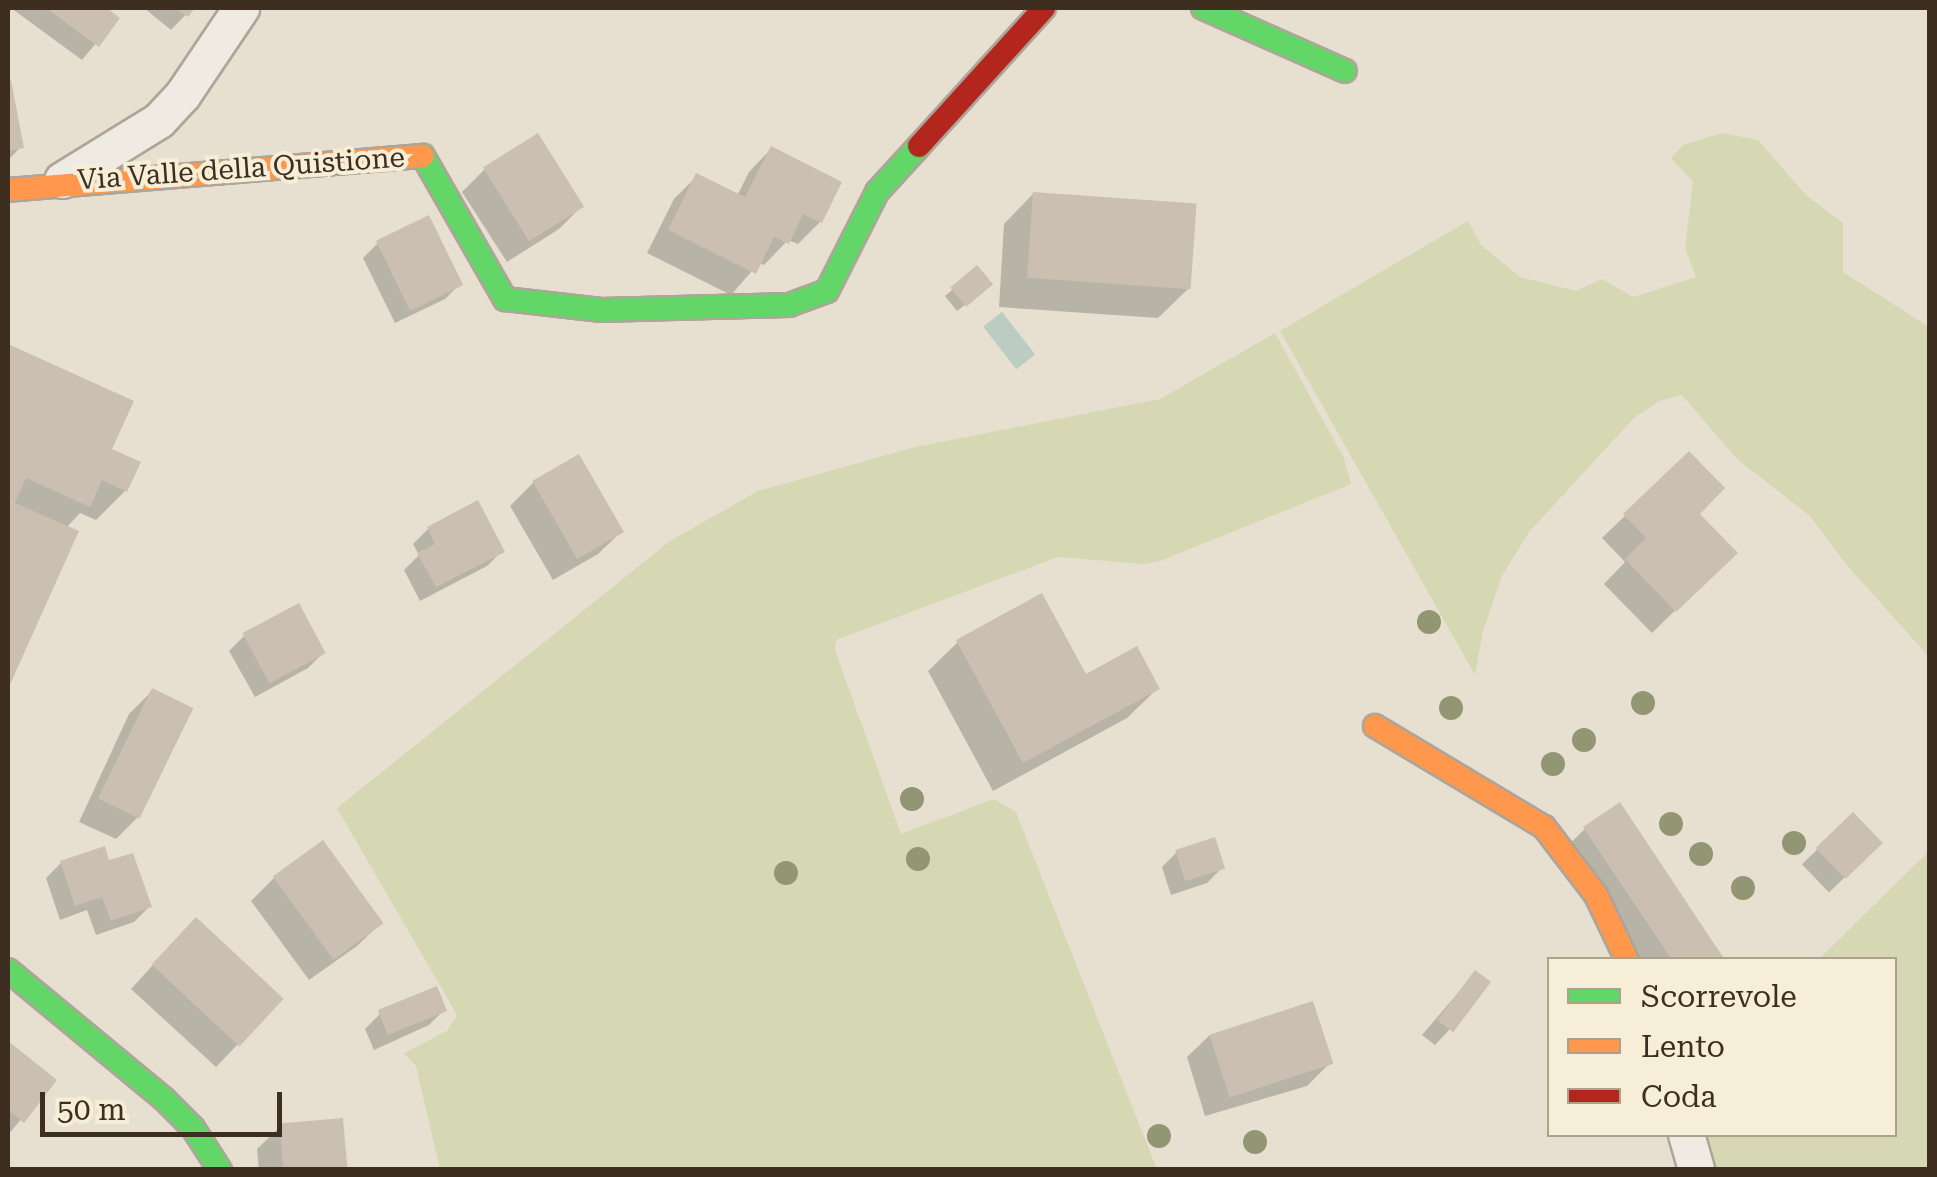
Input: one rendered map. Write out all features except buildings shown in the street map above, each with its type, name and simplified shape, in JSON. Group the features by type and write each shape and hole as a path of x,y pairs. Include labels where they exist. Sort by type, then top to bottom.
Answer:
{"street":[{"name":"Via Valle della Quistione","path":"56,183 158,120 183,94 241,8"},
{"name":"Via Valle della Quistione","path":"8,190 56,183 425,156 505,299 601,310 789,306 827,290 877,192 1044,8"},
{"path":"1203,8 1346,71"},
{"path":"1375,726 1544,826 1596,895 1626,957"},
{"path":"8,970 164,1099 192,1128 220,1170"},
{"path":"1687,1137 1696,1170"}],"green space":[{"path":"1722,133 1758,140 1806,195 1843,223 1843,272 1929,327 1929,657 1846,564 1810,516 1737,459 1682,395 1659,401 1634,418 1529,532 1502,576 1483,631 1475,675 1280,331 1468,221 1481,245 1520,277 1576,291 1602,279 1633,297 1696,277 1685,248 1693,182 1671,158 1683,145"},
{"path":"1275,333 1344,458 1351,484 1160,561 1144,564 1058,557 836,640 835,650 901,834 994,799 1016,812 1156,1167 440,1169 416,1066 404,1053 447,1031 457,1015 337,808 670,541 758,491 915,447 1160,399"},
{"path":"1929,851 1929,1169 1714,1169 1705,1137 1897,1137 1897,957 1821,957"}],"shaded area":[{"path":"1002,312 1035,355 1016,369 983,327"}],"traffic: fast":[{"path":"1203,8 1345,71"},
{"path":"423,156 505,299 601,310 789,305 827,291 877,192 919,146"},
{"path":"8,970 164,1099 193,1128 220,1170"}],"traffic: slow":[{"path":"8,190 423,156"},
{"path":"1375,726 1544,827 1596,895 1626,957"}],"traffic: jam":[{"path":"919,146 1044,8"}]}
